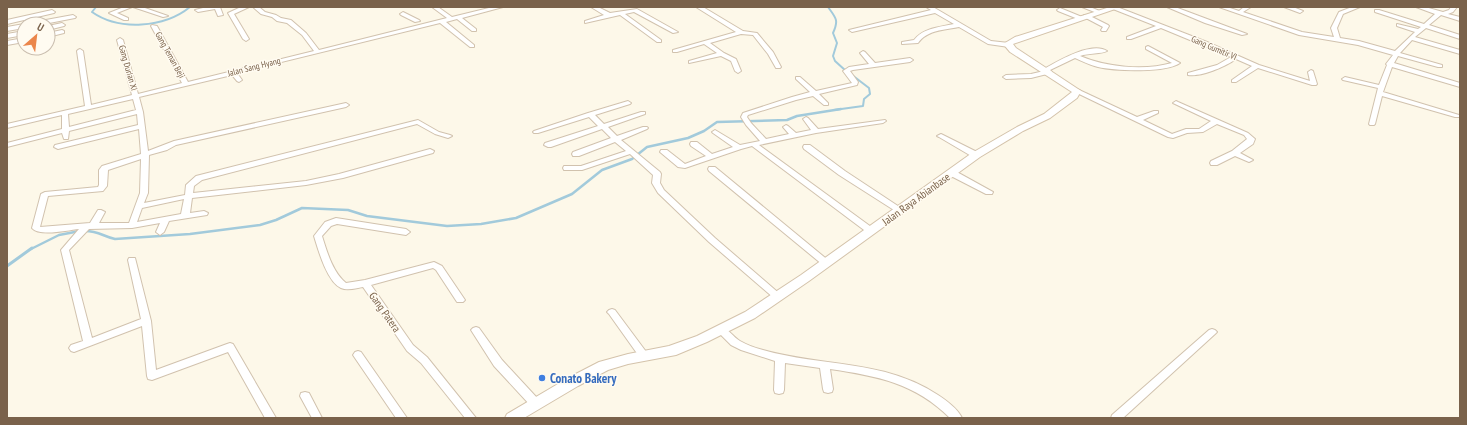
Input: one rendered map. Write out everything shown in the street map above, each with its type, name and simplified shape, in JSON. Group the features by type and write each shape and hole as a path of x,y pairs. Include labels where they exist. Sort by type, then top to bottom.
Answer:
{"main road":[{"path":"1077,91 1013,50 1009,45 1010,42 1116,7"},
{"name":"Jalan Raya Abianbase","path":"512,418 535,403 608,364 678,349 750,315 778,297 976,155 1020,129 1047,116 1068,101 1077,91"}],"street":[{"path":"126,19 111,14 129,7"},
{"path":"136,7 165,16"},
{"path":"198,10 217,7 220,15"},
{"path":"246,7 231,12 246,38"},
{"path":"256,7 263,13 274,16 279,20 289,21 304,34 317,51"},
{"path":"434,7 451,19"},
{"name":"Jalan Sang Hyang","path":"7,126 137,96 500,7"},
{"path":"594,7 609,15"},
{"path":"699,7 741,32 755,34 771,53 778,67"},
{"path":"929,7 990,43 1009,45"},
{"path":"1086,7 1099,12"},
{"name":"Gang Gumitir VI","path":"1116,7 1257,66 1314,84 1311,72"},
{"path":"1170,7 1206,22 1244,34"},
{"path":"1222,7 1301,34 1337,39 1397,53 1440,66"},
{"path":"1239,13 1248,7"},
{"path":"1287,7 1300,11"},
{"path":"1337,39 1334,28 1340,13 1357,7"},
{"path":"1419,7 1460,19"},
{"path":"1372,124 1380,90 1389,64 1397,53 1425,26 1430,19 1451,11 1454,7"},
{"path":"587,22 609,15 635,10 675,32"},
{"path":"1060,10 1106,26 1104,30"},
{"path":"852,30 936,11"},
{"path":"1377,11 1460,37"},
{"path":"7,22 52,12"},
{"path":"621,13 659,41"},
{"path":"402,14 417,21"},
{"path":"56,20 73,17"},
{"path":"458,17 474,30"},
{"path":"442,21 472,46"},
{"path":"56,26 62,25"},
{"path":"904,43 916,42 922,35 935,30 960,25"},
{"path":"1399,25 1419,31"},
{"name":"Gang Teman Beji","path":"154,26 186,84"},
{"path":"1128,38 1160,26"},
{"path":"56,33 62,32"},
{"path":"675,51 741,32"},
{"path":"1411,38 1460,52"},
{"name":"Gang DurIan XI","path":"120,40 137,96 145,155 144,193 132,225"},
{"path":"1205,43 1211,40"},
{"path":"705,42 722,54 734,60 738,71"},
{"path":"1076,56 1104,66 1140,68 1163,67 1177,63 1148,48"},
{"path":"1006,77 1031,76 1047,71 1091,50 1104,51"},
{"path":"80,51 88,107"},
{"path":"863,53 874,65"},
{"path":"691,62 722,54"},
{"path":"1190,74 1226,64 1235,57"},
{"path":"765,142 746,122 744,115 794,98 855,84 856,82 846,71 851,68 910,60"},
{"path":"1389,64 1460,85"},
{"path":"1234,81 1257,66"},
{"path":"233,72 239,80"},
{"path":"798,78 826,104"},
{"path":"1345,79 1457,116"},
{"path":"1077,91 1171,136 1186,131 1201,131 1216,121"},
{"path":"536,132 628,103"},
{"path":"1176,103 1250,137 1250,142 1235,153 1214,163"},
{"path":"204,213 132,225 46,230 39,230 36,227 45,194 100,189 103,186 103,170 105,168 145,155 174,143 346,105"},
{"path":"65,112 66,134"},
{"path":"7,145 66,134 136,112"},
{"path":"1137,120 1156,112"},
{"path":"548,145 643,113"},
{"path":"590,114 616,139 657,174 656,183 661,191 712,240 778,297"},
{"path":"806,119 816,131"},
{"path":"664,152 683,166 739,147 816,131 883,121"},
{"path":"185,216 191,184 199,178 418,122 437,133 448,136"},
{"path":"58,147 142,126"},
{"path":"786,127 794,135"},
{"path":"576,154 645,128"},
{"path":"715,132 739,147"},
{"path":"941,136 976,155"},
{"path":"694,144 712,157"},
{"path":"753,144 871,231"},
{"path":"807,147 842,173 900,210"},
{"path":"139,206 189,196 306,183 340,176 430,151"},
{"path":"567,168 582,168 631,152"},
{"path":"1235,153 1249,160"},
{"path":"712,168 826,263"},
{"path":"952,173 989,192"},
{"path":"53,193 56,185"},
{"path":"88,342 73,285 66,247 88,227 101,212"},
{"path":"160,232 165,220"},
{"name":"Gang Patera","path":"406,232 342,221 331,222 318,236 323,254 340,282 345,286 365,283 410,348 424,360 471,418"},
{"path":"132,260 146,321 152,376 230,347 270,418"},
{"path":"365,283 434,265 439,268 460,300"},
{"path":"612,312 644,356"},
{"path":"74,348 146,321"},
{"path":"476,330 498,363 535,403"},
{"path":"721,330 737,344 780,358 861,370 916,386 928,392 957,418"},
{"path":"1116,418 1212,332"},
{"path":"358,355 402,418"},
{"path":"779,390 780,358"},
{"path":"824,364 828,389"},
{"path":"305,396 316,418"}],"waterway":[{"path":"96,7 92,12 103,18 128,24 155,23 179,14 190,7"},
{"path":"828,7 836,19 836,25 833,33 837,43 833,56 835,61 846,71"},
{"path":"839,109 863,106 864,99 870,94 869,88 852,75"},
{"path":"85,231 90,231 115,239 190,234 260,225 276,220 302,208 348,210 367,216 447,226 481,224 516,218 572,194 602,170 632,159 647,147 688,138 704,131 717,122 787,120 797,116 839,109"},
{"path":"834,110 839,109"},
{"path":"31,249 59,235 80,231"},
{"path":"7,266 32,248"}],"place":[{"name":"Conato Bakery","path":"542,378"}]}
